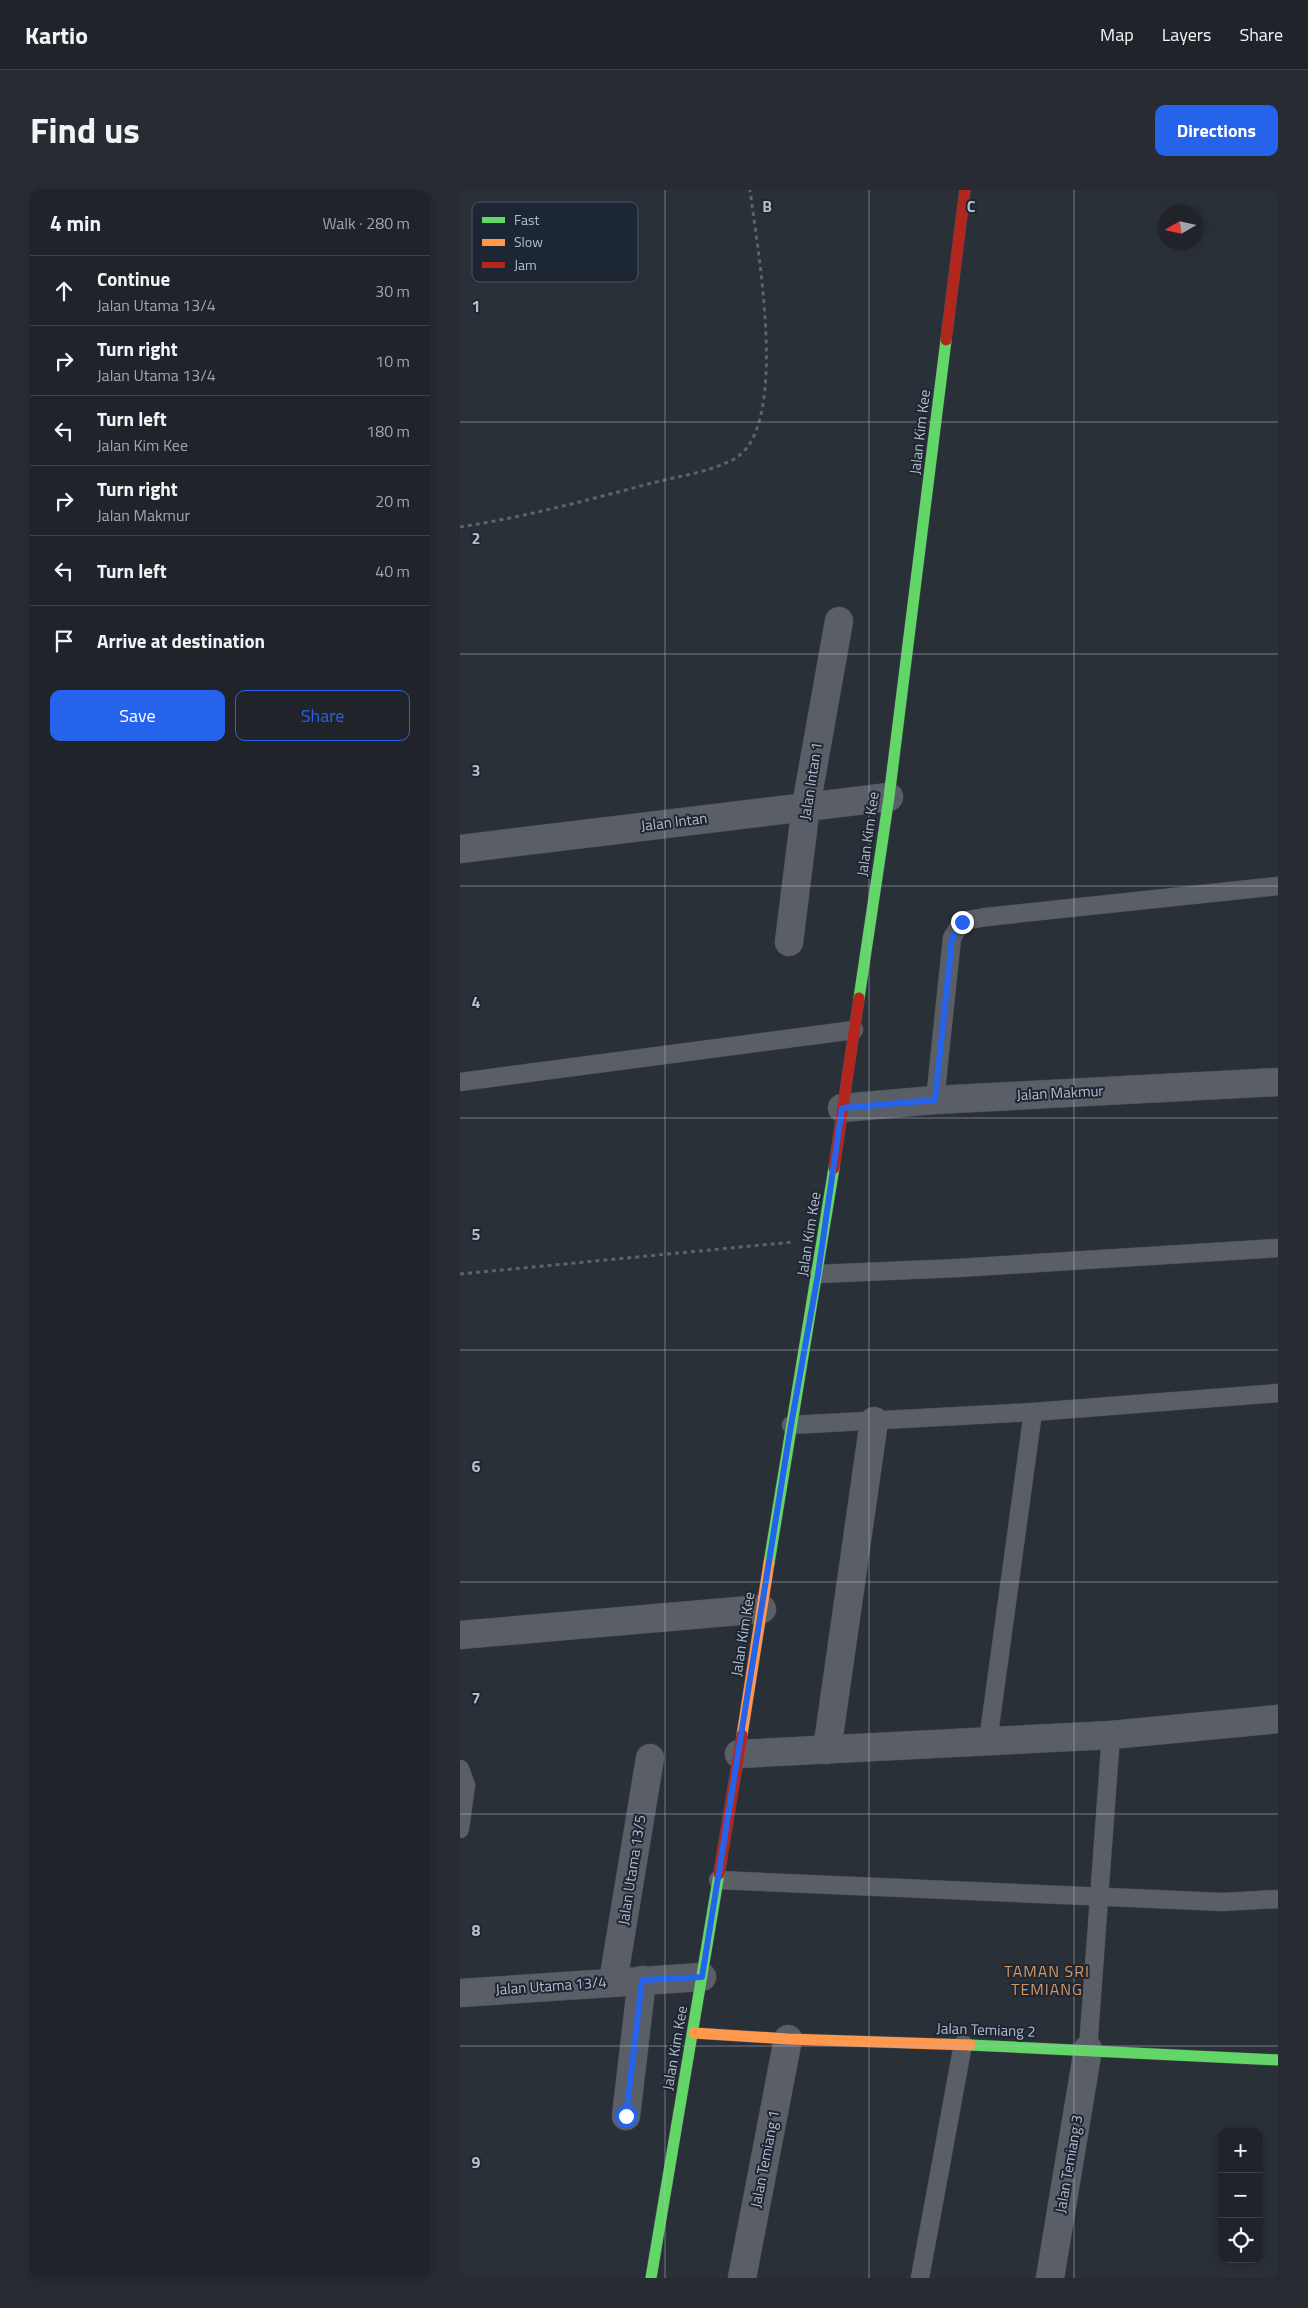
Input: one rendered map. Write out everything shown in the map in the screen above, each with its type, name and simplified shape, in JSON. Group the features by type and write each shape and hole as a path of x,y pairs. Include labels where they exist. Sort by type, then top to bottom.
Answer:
{"street":[{"name":"Jalan Kim Kee","path":"650,2278 694,2033 791,1425 824,1239 889,796 965,190"},
{"name":"Jalan Intan 1","path":"789,942 806,806 839,621"},
{"name":"Jalan Intan","path":"460,849 889,796"},
{"name":"Jalan Makmur","path":"842,1108 935,1100 1278,1082"},
{"path":"827,1750 874,1421"},
{"path":"460,1636 762,1609"},
{"path":"738,1754 1111,1735 1278,1719"},
{"name":"Jalan Utama 13/5","path":"613,1982 650,1758"},
{"name":"Jalan Utama 13/4","path":"460,1993 702,1977"},
{"path":"626,2116 642,1980"},
{"name":"Jalan Temiang 2","path":"694,2033 788,2039 963,2044 1278,2060"},
{"name":"Jalan Temiang 1","path":"742,2278 788,2039"},
{"name":"Jalan Temiang 3","path":"1050,2278 1088,2050"}],"lane":[{"path":"935,1100 952,938 962,922 996,916 1278,886"},
{"path":"460,1082 854,1030"},
{"path":"818,1274 958,1268 1278,1248"},
{"path":"791,1425 1033,1412 1278,1393"},
{"path":"988,1741 1033,1412"},
{"path":"1088,2050 1111,1735"},
{"path":"460,1768 466,1785 460,1829"},
{"path":"718,1880 1224,1902 1278,1899"},
{"path":"920,2278 963,2044"}],"path":[{"path":"460,527 515,518 703,470 737,458 749,445 761,412 766,374 762,281 750,190"},
{"path":"460,1274 824,1239"}],"traffic: fast":[{"path":"859,998 889,797 946,340"},
{"path":"769,1563 834,1168"},
{"path":"651,2278 719,1874"},
{"path":"970,2045 1278,2060"}],"traffic: slow":[{"path":"742,1735 769,1563"},
{"path":"694,2033 788,2039 970,2045"}],"traffic: jam":[{"path":"946,340 965,190"},
{"path":"834,1168 859,998"},
{"path":"719,1874 742,1735"}],"district":[{"name":"TAMAN SRI TEMIANG","path":"1047,1980"}],"route":[{"path":"626,2116 642,1980 702,1977 791,1425 824,1239 842,1108 935,1100 952,938 962,922"}]}
